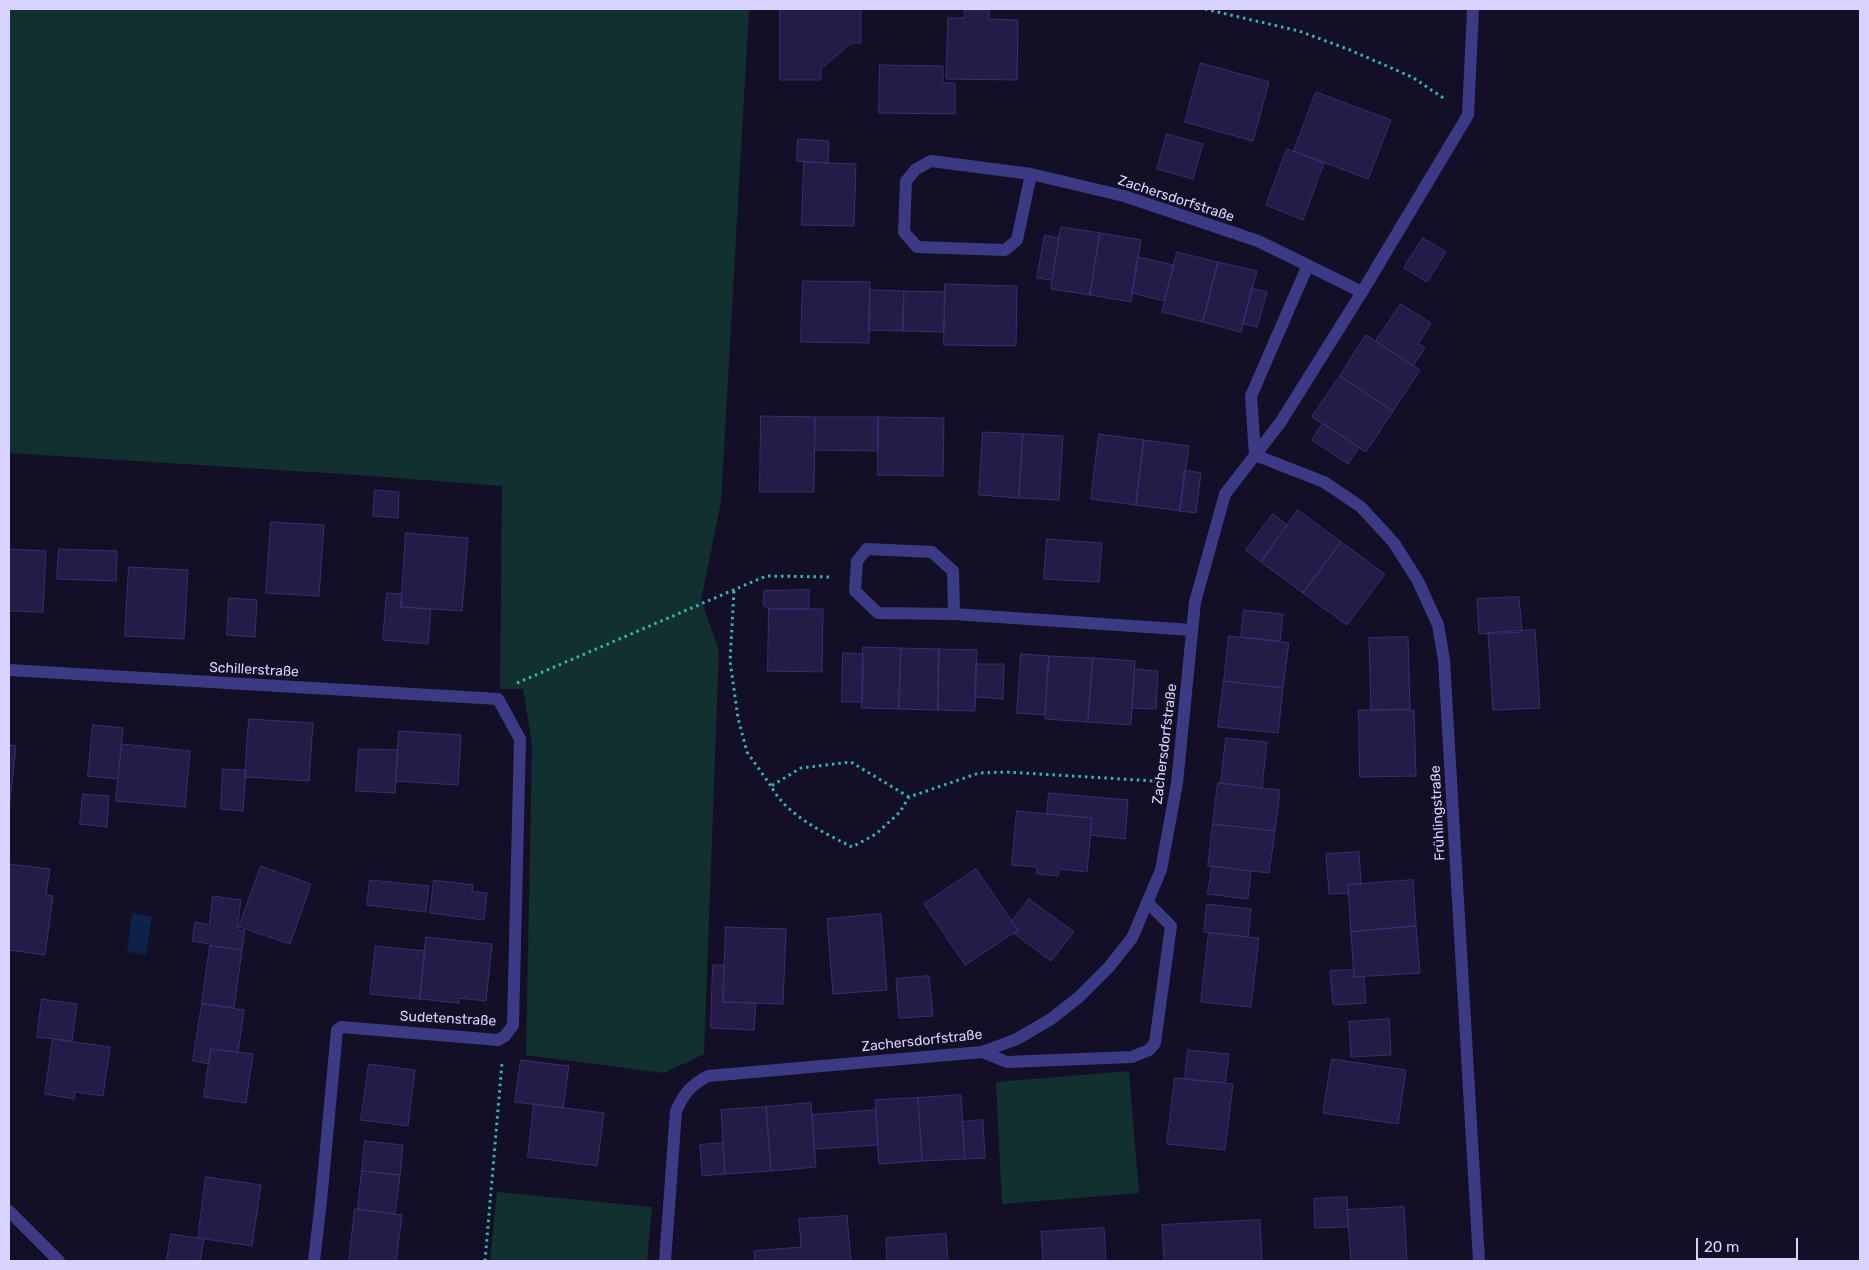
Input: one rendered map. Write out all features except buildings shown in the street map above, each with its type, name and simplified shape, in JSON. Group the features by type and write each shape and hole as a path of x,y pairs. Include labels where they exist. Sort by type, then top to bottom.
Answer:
{"street":[{"path":"1468,115 1473,9"},
{"name":"Zachersdorfstraße","path":"665,1261 676,1111 683,1096 692,1085 708,1076 982,1052 1017,1039 1051,1019 1079,997 1109,967 1132,938 1161,870 1177,783 1196,602 1225,494 1280,423 1362,292 1468,115"},
{"name":"Zachersdorfstraße","path":"1031,174 1017,240 1005,250 918,247 904,232 906,181 916,168 931,161 1031,174 1124,196 1258,241 1362,292"},
{"path":"1255,455 1251,396 1308,265"},
{"name":"Frühlingstraße","path":"1255,455 1324,482 1360,507 1394,543 1418,581 1438,625 1444,660 1479,1261"},
{"path":"954,614 952,571 932,552 867,549 856,561 855,591 878,613 954,614 1192,630"},
{"name":"Schillerstraße","path":"9,670 498,699"},
{"name":"Sudetenstraße","path":"314,1261 322,1201 337,1030 341,1027 498,1040 505,1036 513,1025 520,739 498,699"},
{"path":"982,1052 1007,1062 1132,1056 1149,1050 1155,1043 1171,926 1148,903"},
{"path":"9,1211 57,1261"}],"path":[{"path":"1205,9 1299,31 1350,50 1412,77 1468,115"},
{"path":"498,699 513,684 766,576 855,577"},
{"path":"734,591 730,661 738,718 747,752 771,786 777,798 811,826 852,847 876,834 900,812 909,797 979,773 1007,772 1177,783"},
{"path":"771,786 801,768 851,762 909,797"},
{"path":"485,1261 505,1036"}],"green space":[{"path":"9,9 749,9 721,502 701,600 719,650 704,1054 664,1073 526,1055 532,745 523,689 500,689 502,486 9,453"},
{"path":"1129,1071 1139,1193 1002,1204 996,1082"},
{"path":"497,1192 652,1207 647,1261 490,1261"}],"water":[{"path":"132,913 152,916 146,955 127,952"}]}
